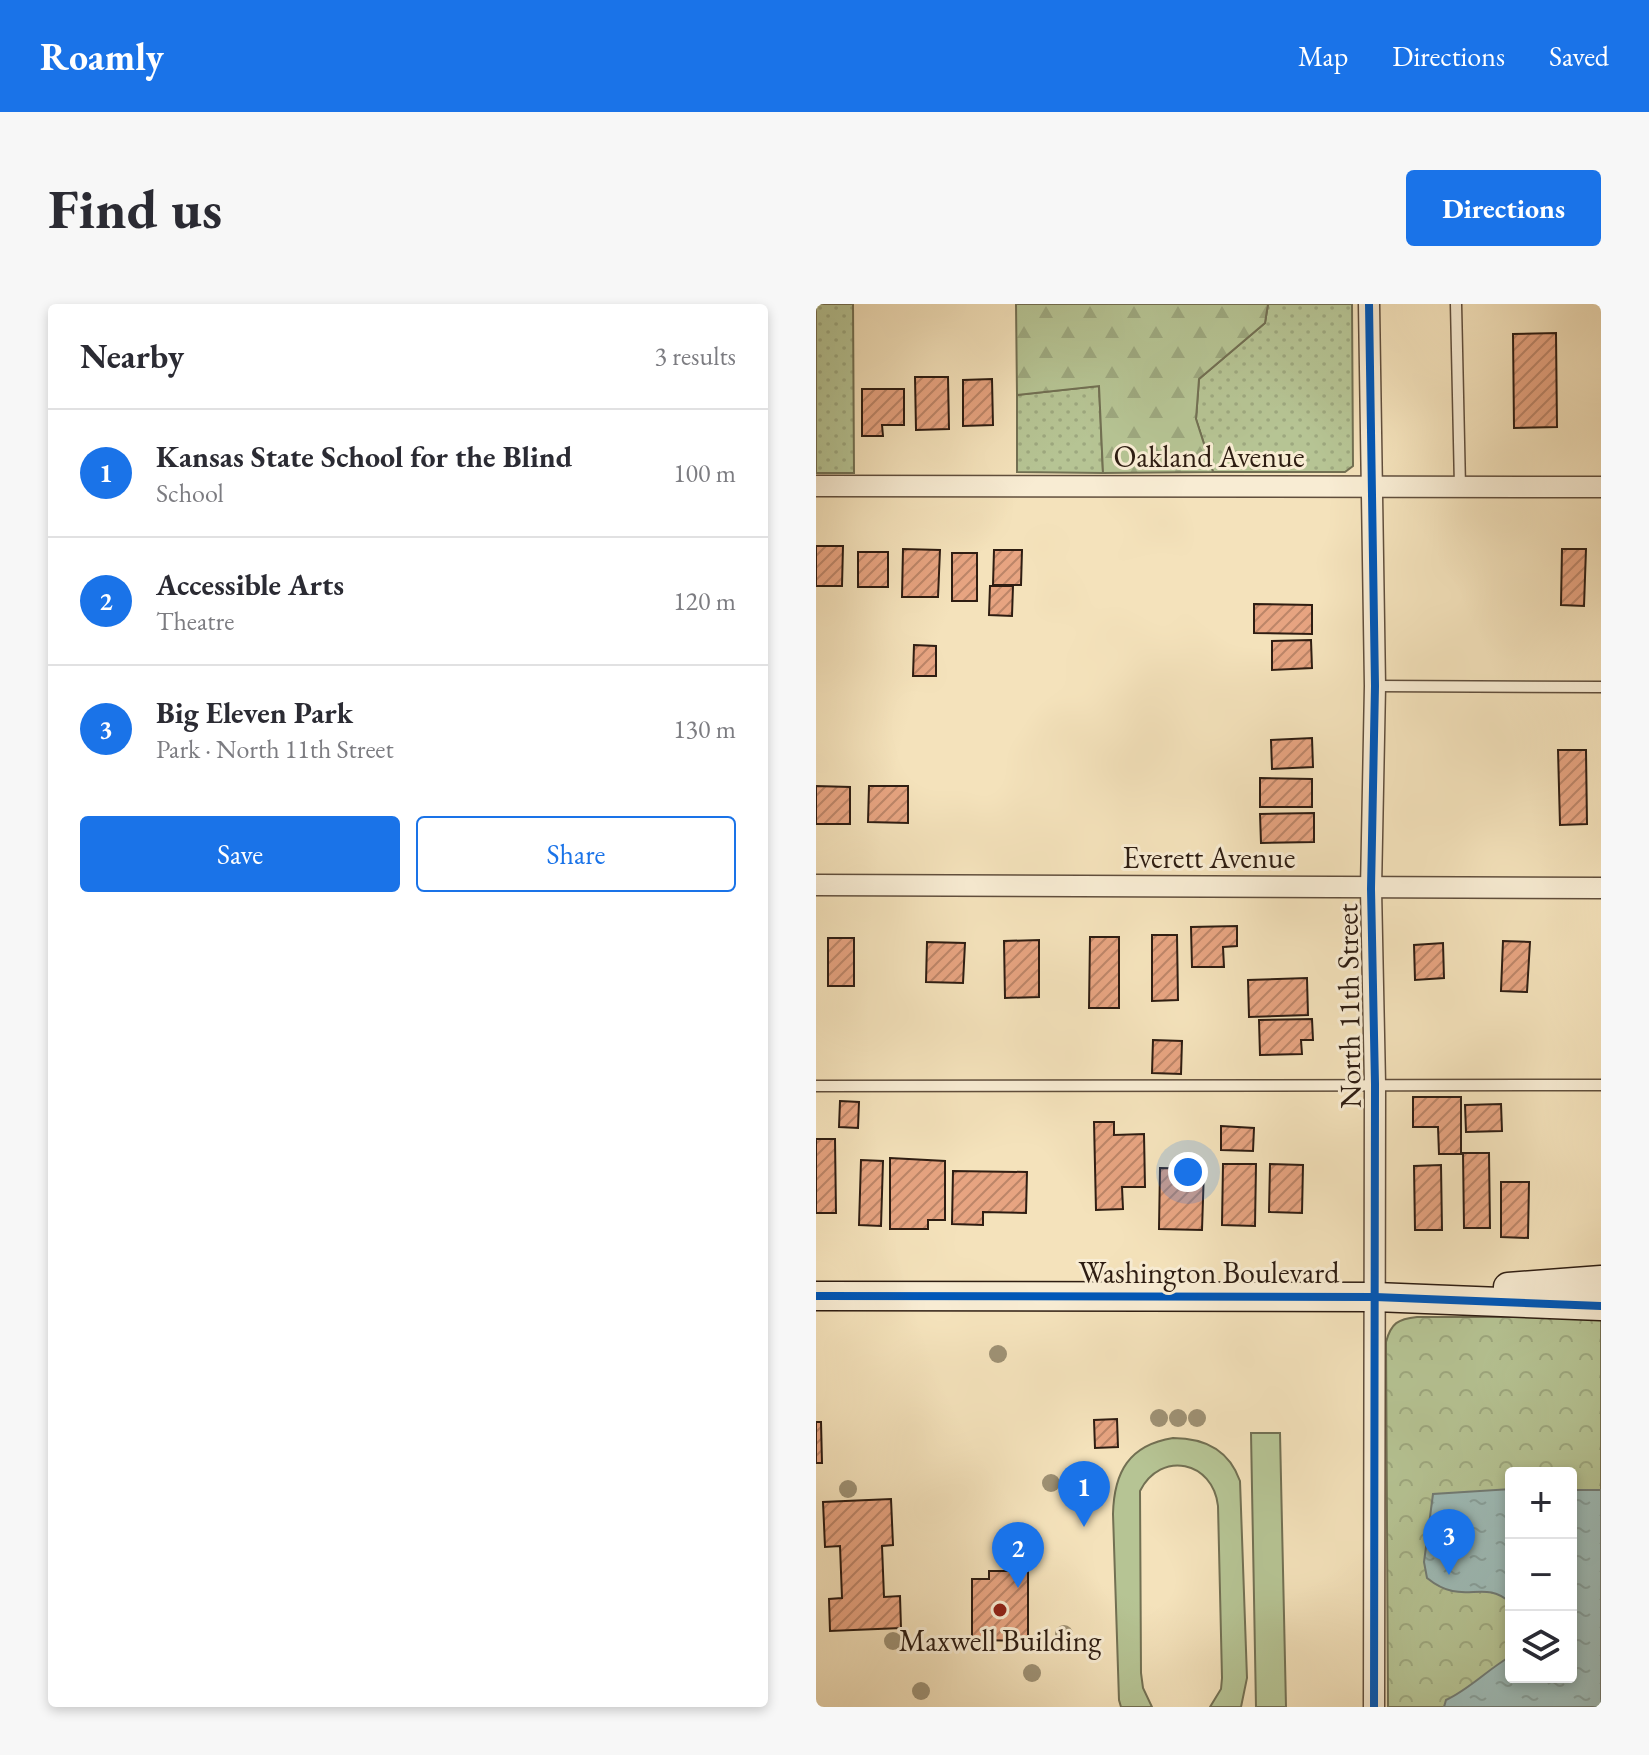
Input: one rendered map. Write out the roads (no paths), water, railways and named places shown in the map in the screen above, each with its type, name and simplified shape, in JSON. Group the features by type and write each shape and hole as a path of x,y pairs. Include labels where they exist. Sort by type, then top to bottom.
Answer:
{"street":[{"name":"North 11th Street","path":"1369,304 1375,686 1371,889 1375,1084 1374,1707"},
{"name":"Oakland Avenue","path":"816,486 1601,487"},
{"name":"Everett Avenue","path":"816,885 1601,888"},
{"name":"Washington Boulevard","path":"1375,1297 1601,1280"},
{"name":"Washington Boulevard","path":"816,1296 1375,1297 1601,1306"}],"lane":[{"path":"1456,304 1460,487"},
{"path":"1375,686 1601,687"},
{"path":"816,1086 1601,1085"}],"water":[{"path":"1505,1489 1505,1599 1491,1592 1452,1591 1427,1578 1424,1562 1433,1494"},
{"path":"1577,1490 1601,1490 1601,1707 1444,1707 1446,1700 1505,1660 1505,1683 1577,1683"}],"place":[{"name":"Kansas State School for the Blind","path":"1084,1527"},
{"name":"Big Eleven Park","path":"1449,1575"},
{"name":"Accessible Arts","path":"1018,1588"},
{"name":"Maxwell Building","path":"1000,1610"}]}
